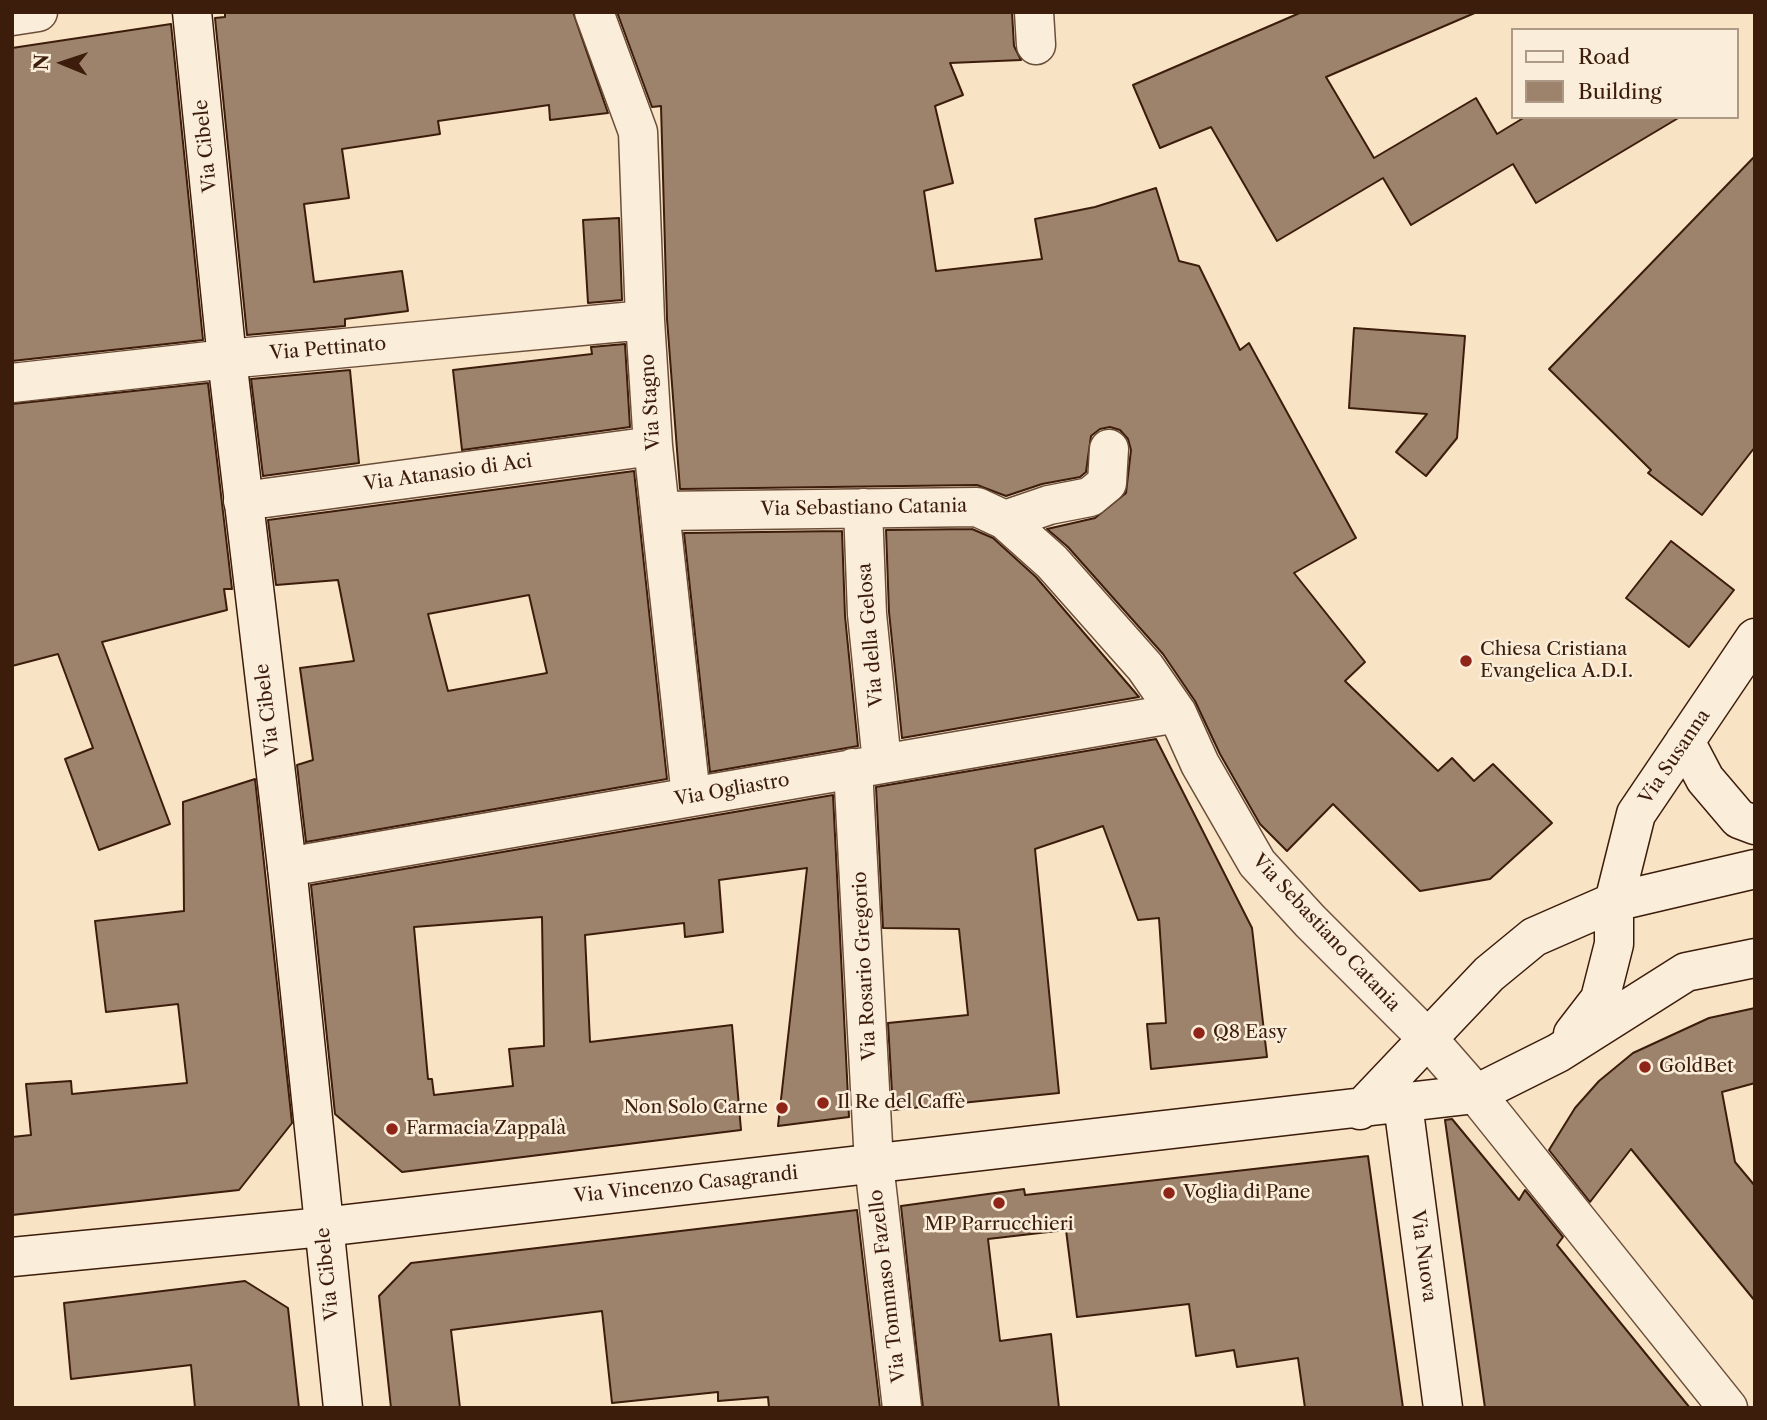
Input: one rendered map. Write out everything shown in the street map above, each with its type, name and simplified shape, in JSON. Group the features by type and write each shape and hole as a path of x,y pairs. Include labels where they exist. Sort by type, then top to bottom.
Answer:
{"street":[{"path":"12,16 38,12"},
{"name":"Via Cibele","path":"192,12 227,359 288,867 343,1408"},
{"name":"Via Stagno","path":"594,12 638,132 653,446 691,797"},
{"name":"Via Pettinato","path":"12,383 227,359 645,320"},
{"name":"Via Atanasio di Aci","path":"243,500 653,446"},
{"path":"1004,520 1049,505 1090,497 1107,483 1109,449"},
{"name":"Via Sebastiano Catania","path":"661,511 977,507 1004,520 1052,562 1145,667 1177,713 1200,764 1257,863 1310,921 1428,1039 1476,1094 1728,1408"},
{"name":"Via della Gelosa","path":"863,508 868,766"},
{"name":"Via Susanna","path":"1558,1053 1600,999 1615,944 1614,902 1636,814 1755,638"},
{"name":"Via Ogliastro","path":"288,867 1177,713"},
{"path":"1685,741 1705,779 1739,819 1755,825"},
{"name":"Via Rosario Gregorio","path":"868,766 874,1164"},
{"path":"1360,1110 1489,974 1534,937 1614,902 1755,869"},
{"name":"Via Vincenzo Casagrandi","path":"12,1257 323,1227 1360,1110 1476,1094 1558,1053 1686,972 1755,958"},
{"name":"Via Nuova","path":"1403,1104 1443,1408"},
{"name":"Via Tommaso Fazello","path":"874,1164 902,1408"}],"building":[{"path":"225,12 573,12 608,113 550,120 549,105 438,121 440,134 342,149 349,198 304,204 314,282 402,271 408,311 345,319 345,326 247,335 215,18 225,17"},
{"path":"617,12 1012,12 1014,46 1021,60 950,63 963,95 935,106 953,183 924,191 936,271 1042,259 1035,219 1095,207 1156,188 1179,261 1199,266 1240,350 1249,343 1356,538 1294,573 1365,662 1345,681 1438,771 1452,758 1474,781 1493,764 1552,823 1490,879 1420,891 1333,804 1287,851 1260,824 1220,754 1195,701 1163,654 1068,547 1047,529 1095,518 1126,493 1131,450 1128,439 1120,430 1110,427 1100,429 1091,436 1086,472 1080,477 1042,484 1006,496 977,485 680,489 667,319 661,106 652,107"},
{"path":"1302,12 1477,12 1326,77 1374,158 1476,98 1497,134 1522,119 1677,119 1536,203 1513,164 1411,225 1383,178 1277,241 1211,127 1160,148 1133,85"},
{"path":"171,24 203,340 12,361 12,48"},
{"path":"1755,156 1755,447 1702,515 1648,473 1651,470 1549,369"},
{"path":"619,218 622,300 588,303 583,220"},
{"path":"1354,328 1465,336 1457,438 1426,476 1396,452 1427,414 1349,408"},
{"path":"625,344 630,427 462,450 453,370 592,354 591,347"},
{"path":"350,370 359,463 263,476 251,379"},
{"path":"208,383 232,589 224,589 227,610 102,642 170,824 99,850 65,759 93,748 58,654 12,666 12,404"},
{"path":"634,471 667,779 306,842 297,765 313,760 300,668 354,661 338,580 276,585 268,520","holes":["529,595 547,673 448,691 428,614"]},
{"path":"972,529 993,538 1036,577 1139,697 902,738 889,612 886,530"},
{"path":"842,531 845,616 858,746 710,772 684,533"},
{"path":"1671,541 1734,590 1689,647 1626,598"},
{"path":"1156,739 1252,928 1267,1057 1151,1069 1147,1024 1166,1023 1159,918 1138,920 1103,826 1035,849 1059,1093 893,1110 888,1023 968,1015 959,929 883,928 876,787"},
{"path":"255,779 292,1123 239,1190 12,1215 12,1137 31,1135 26,1084 71,1081 72,1094 187,1083 178,1004 106,1012 95,921 184,911 183,802"},
{"path":"833,795 849,1117 778,1126 807,868 719,880 723,932 685,937 684,923 585,935 590,1042 732,1025 741,1130 402,1172 335,1114 311,885","holes":["542,917 544,1046 509,1049 513,1086 434,1095 432,1079 428,1079 414,927"]},
{"path":"1755,1008 1755,1083 1722,1092 1735,1162 1755,1186 1755,1301 1631,1149 1590,1202 1549,1150 1575,1108 1599,1081 1633,1053 1709,1018"},
{"path":"1452,1119 1519,1200 1525,1190 1563,1237 1557,1245 1690,1408 1485,1408 1445,1120"},
{"path":"1368,1156 1403,1408 1305,1408 1298,1358 1237,1367 1234,1350 1196,1356 1189,1304 1077,1317 1066,1230 988,1239 1000,1341 1051,1334 1059,1408 923,1408 901,1206 1024,1189 1025,1195"},
{"path":"857,1210 880,1408 769,1408 768,1397 718,1401 718,1392 612,1403 602,1311 451,1330 460,1408 391,1408 379,1296 411,1263"},
{"path":"245,1281 288,1308 299,1408 195,1408 191,1365 71,1379 64,1303"}],"place":[{"name":"Chiesa Cristiana Evangelica A.D.I.","path":"1466,661"},
{"name":"Q8 Easy","path":"1199,1033"},
{"name":"GoldBet","path":"1645,1067"},
{"name":"Il Re del Caffè","path":"823,1103"},
{"name":"Non Solo Carne","path":"782,1108"},
{"name":"Farmacia Zappalà","path":"392,1129"},
{"name":"Voglia di Pane","path":"1169,1193"},
{"name":"MP Parrucchieri","path":"999,1203"}]}
